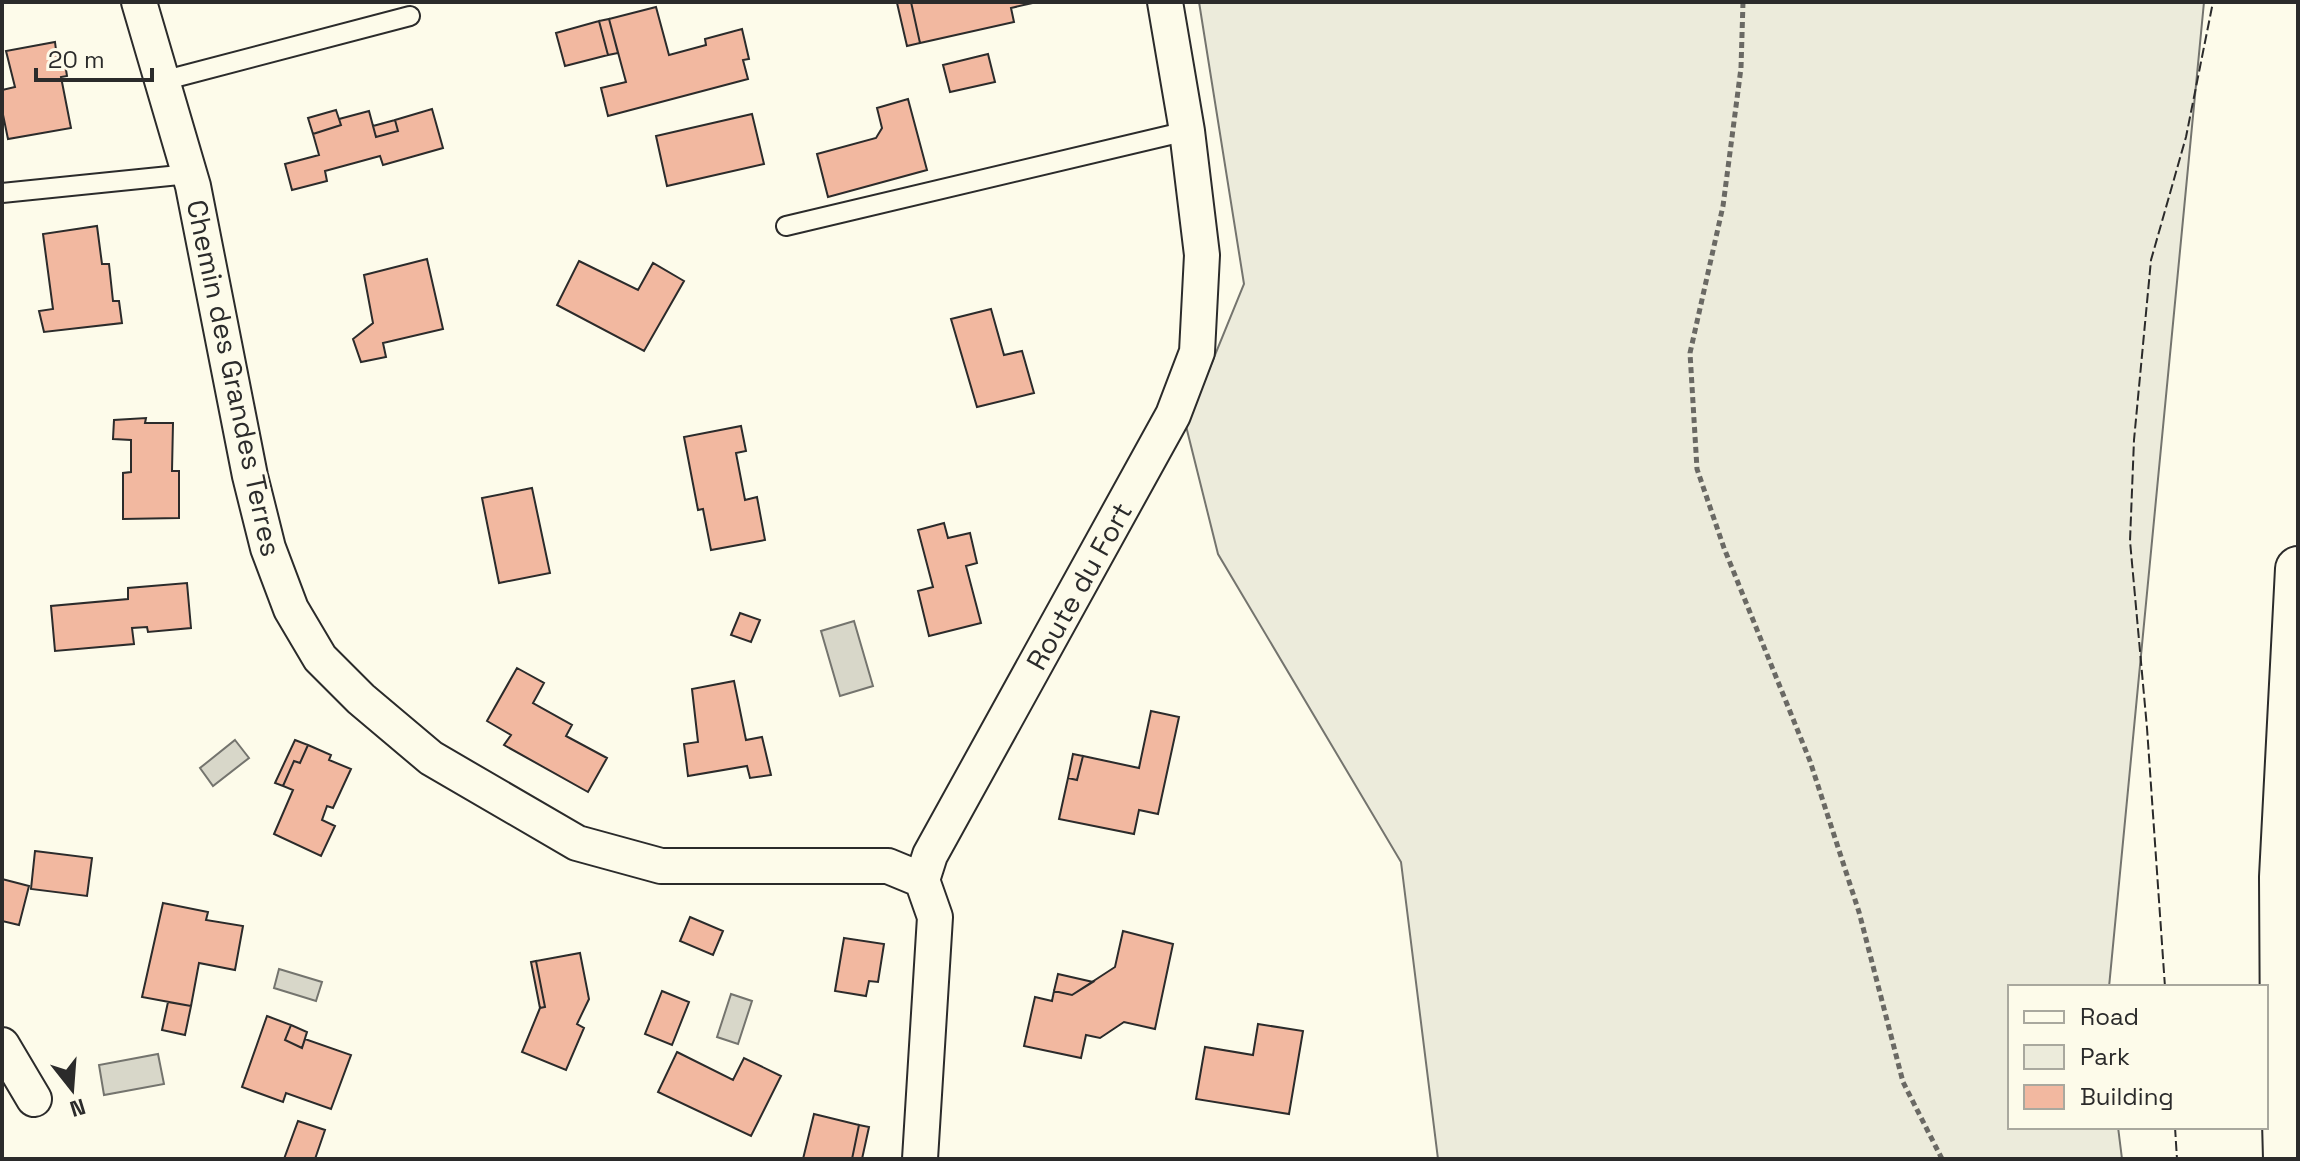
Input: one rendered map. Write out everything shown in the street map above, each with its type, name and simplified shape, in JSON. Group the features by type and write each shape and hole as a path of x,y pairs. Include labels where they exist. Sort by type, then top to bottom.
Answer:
{"highway":[{"path":"2286,1159 2282,877 2298,569"}],"street":[{"name":"Chemin des Grandes Terres","path":"139,2 189,174 250,476 268,548 291,609 320,658 361,699 431,758 577,843 661,866 888,866 922,880"},
{"name":"Route du Fort","path":"922,880 930,855 1173,415 1197,352 1202,255 1187,131 1165,2"},
{"path":"920,1159 935,917 922,880"},
{"path":"2,1045 34,1099"}],"lane":[{"path":"162,81 410,16"},
{"path":"786,226 1187,131"},
{"path":"2,193 189,174"}],"path":[{"path":"1743,2 1741,68 1723,206 1690,353 1697,469 1724,548 1810,761 1859,912 1903,1082 1942,1159"}],"green space":[{"path":"1199,2 2204,2 2109,985 2008,985 2008,1129 2118,1129 2122,1159 1438,1159 1401,862 1218,554 1186,426 1244,284"}],"shaded area":[{"path":"854,621 873,686 840,696 821,631"},
{"path":"235,740 249,758 213,786 200,768"},
{"path":"279,969 322,982 316,1001 274,988"},
{"path":"731,994 752,1001 738,1044 717,1037"},
{"path":"158,1054 164,1084 104,1095 99,1065"}],"building":[{"path":"911,2 1037,2 1011,8 1014,22 920,43"},
{"path":"911,2 920,43 907,46 897,3"},
{"path":"656,7 669,55 706,45 705,39 742,29 749,59 743,60 748,79 608,116 601,88 626,82 609,19"},
{"path":"609,19 618,53 608,55 599,21"},
{"path":"599,21 608,55 565,66 556,33"},
{"path":"55,42 57,58 64,57 67,76 61,77 71,128 8,139 2,110 2,90 15,87 6,51"},
{"path":"988,54 995,82 950,92 943,65"},
{"path":"908,99 927,170 828,197 817,154 876,138 882,128 877,108"},
{"path":"432,109 443,148 383,165 380,156 325,171 327,181 292,190 285,164 319,155 313,134 341,125 339,119 369,111 376,137 398,131 395,120"},
{"path":"336,110 341,125 313,134 308,118"},
{"path":"752,114 764,164 667,186 656,136"},
{"path":"395,120 398,131 376,137 373,126"},
{"path":"97,226 102,264 109,264 113,301 119,301 122,323 44,332 39,311 53,309 43,234"},
{"path":"427,259 443,329 383,343 386,357 361,362 353,339 373,323 364,275"},
{"path":"579,261 638,290 653,263 684,281 644,351 557,305"},
{"path":"991,309 1004,355 1022,351 1034,393 977,407 951,319"},
{"path":"146,418 145,423 173,423 172,471 179,471 179,518 123,519 123,473 131,472 131,440 113,439 114,420"},
{"path":"741,426 746,451 736,453 745,500 757,497 765,540 711,550 703,509 698,510 684,437"},
{"path":"532,488 550,573 499,583 482,498"},
{"path":"944,523 948,538 970,533 977,563 966,566 981,623 929,636 918,591 933,587 918,530"},
{"path":"187,583 191,628 148,632 147,627 132,628 134,644 55,651 51,606 128,599 128,588"},
{"path":"740,613 760,620 751,642 731,635"},
{"path":"517,668 544,683 533,703 572,725 566,736 607,758 588,792 504,745 511,735 487,721"},
{"path":"734,681 746,740 762,737 771,775 750,778 747,766 688,776 684,744 698,742 692,689"},
{"path":"1151,711 1179,717 1158,814 1139,810 1134,834 1059,819 1068,778 1077,780 1083,756 1139,768"},
{"path":"295,740 308,745 300,763 294,761 283,786 275,783"},
{"path":"308,745 331,755 329,760 351,769 333,808 327,806 322,820 335,826 321,856 274,834 293,790 283,786 294,761 300,763"},
{"path":"1073,754 1083,756 1077,780 1068,778"},
{"path":"35,851 92,858 87,896 31,889"},
{"path":"2,879 29,886 19,925 2,921"},
{"path":"163,903 208,912 206,920 243,926 235,970 199,963 191,1006 142,997"},
{"path":"690,917 723,931 713,955 680,941"},
{"path":"1123,931 1173,944 1155,1029 1124,1022 1100,1038 1086,1035 1081,1058 1024,1046 1035,997 1052,1001 1054,991 1072,995 1115,967"},
{"path":"844,938 884,944 878,982 869,981 866,996 835,991"},
{"path":"580,953 589,999 577,1024 584,1028 566,1070 522,1052 540,1008 545,1007 536,961"},
{"path":"536,961 545,1007 540,1008 531,962"},
{"path":"1058,974 1093,982 1072,995 1054,991"},
{"path":"662,991 689,1002 672,1045 645,1034"},
{"path":"168,1002 191,1006 185,1035 162,1030"},
{"path":"267,1016 291,1025 285,1040 302,1048 305,1039 351,1055 331,1109 286,1093 283,1102 242,1087"},
{"path":"1258,1024 1303,1031 1289,1114 1196,1099 1205,1047 1253,1055"},
{"path":"291,1025 307,1032 302,1048 285,1040"},
{"path":"677,1052 733,1080 744,1058 781,1076 751,1136 658,1092"},
{"path":"814,1114 859,1125 852,1159 803,1159"},
{"path":"298,1121 325,1130 315,1159 284,1159"},
{"path":"859,1125 869,1127 862,1159 852,1159"}],"fence":[{"path":"2165,985 2130,541 2134,440 2151,260 2186,137 2213,2"},
{"path":"2175,1129 2177,1159"}]}
